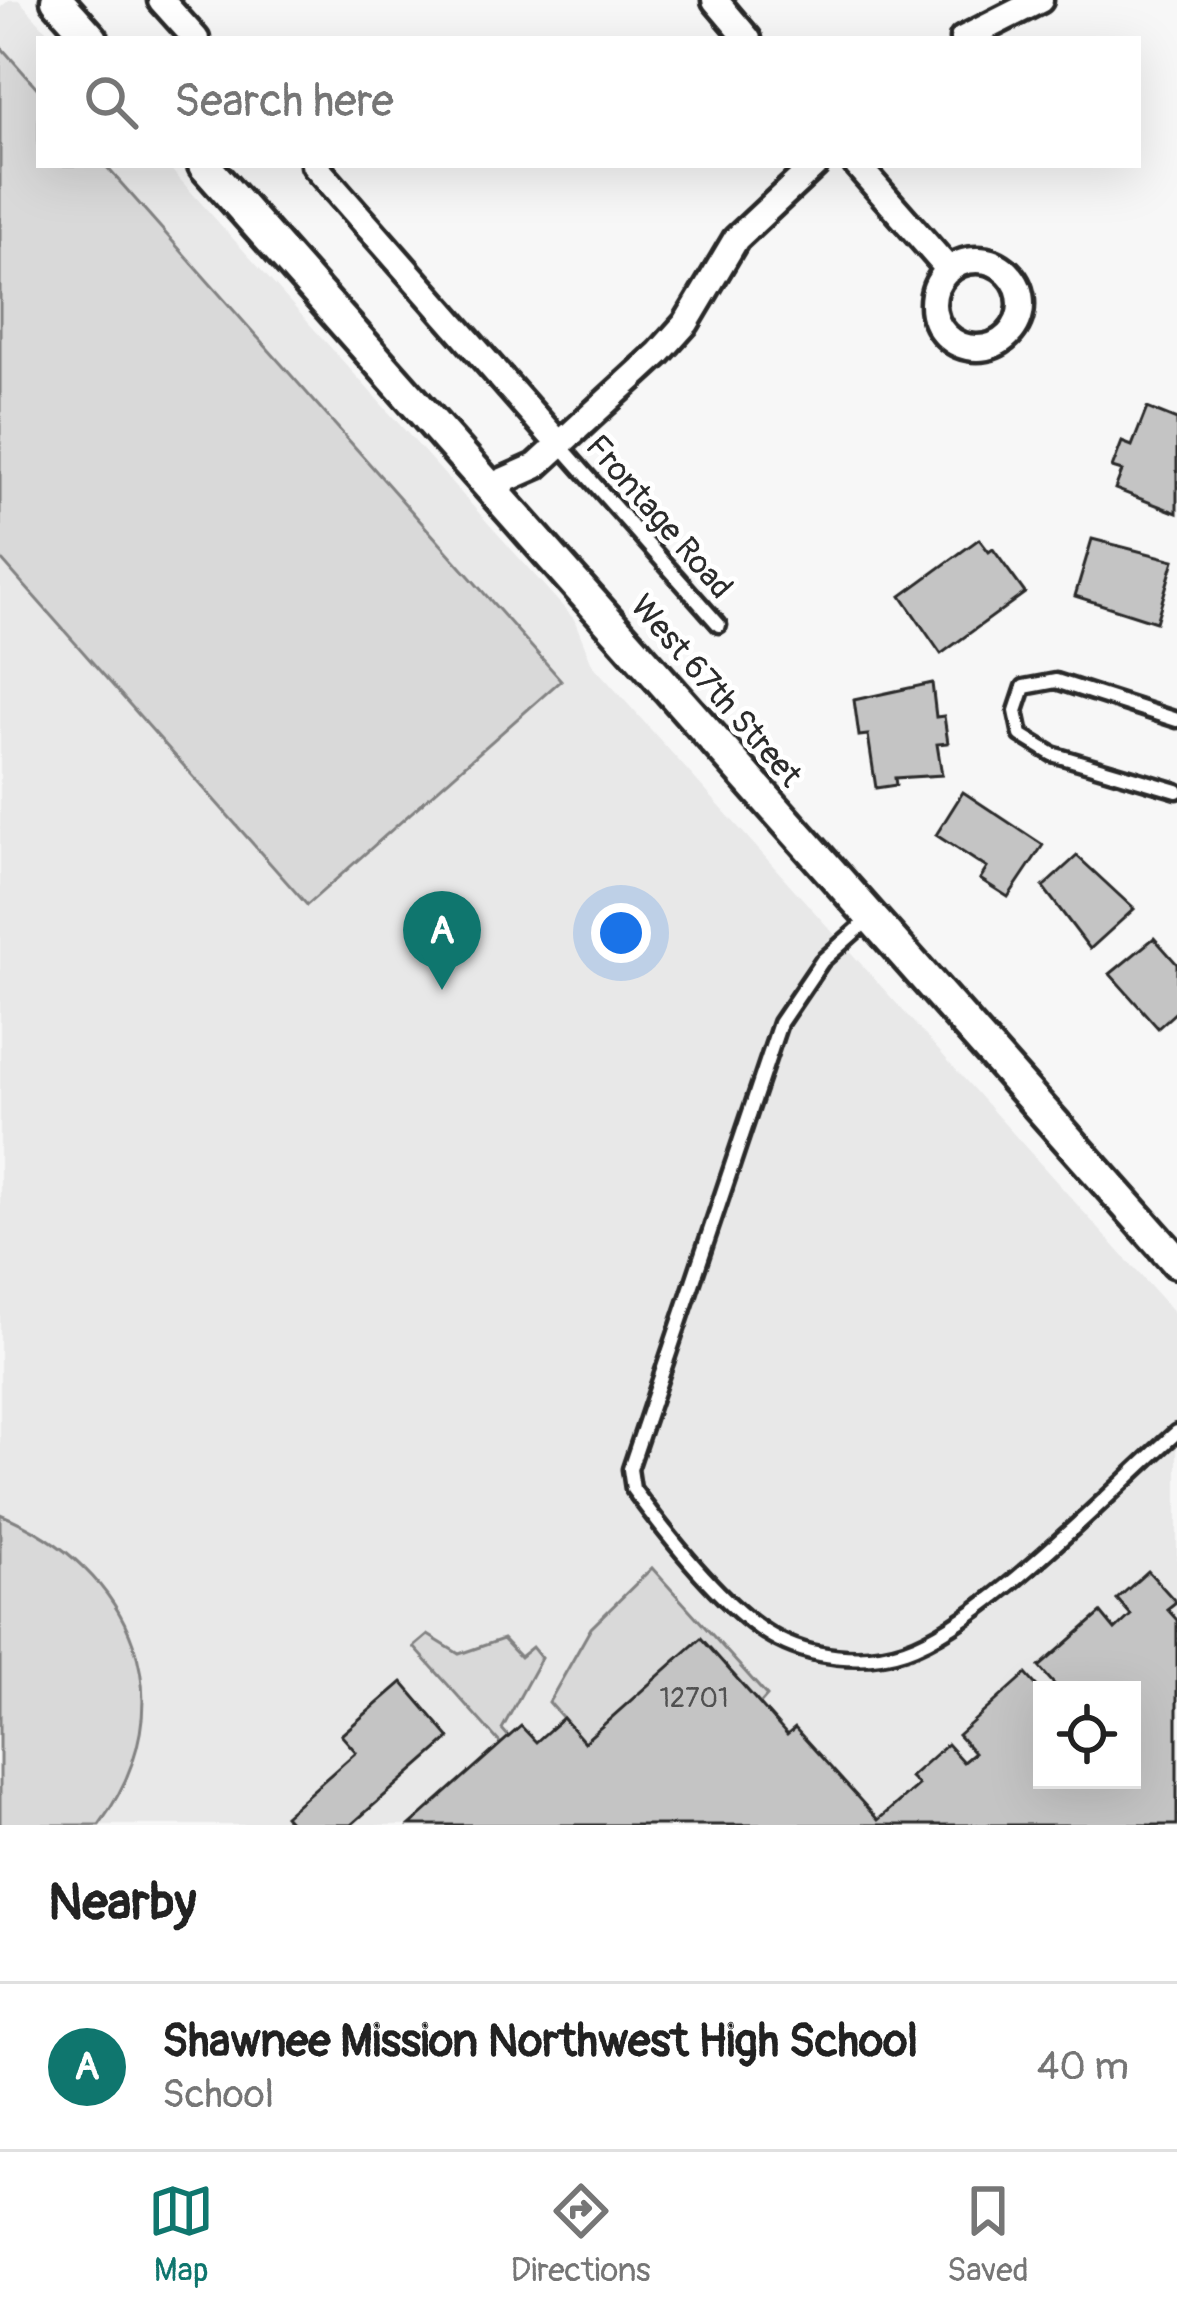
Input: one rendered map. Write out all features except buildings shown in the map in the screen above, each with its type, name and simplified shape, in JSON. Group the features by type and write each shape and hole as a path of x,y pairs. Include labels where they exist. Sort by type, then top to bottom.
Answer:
{"street":[{"path":"57,0 89,36"},
{"path":"161,0 193,36"},
{"path":"715,0 745,36"},
{"path":"969,36 1040,0"},
{"name":"West 67th Street","path":"207,168 1177,1262"},
{"path":"317,168 559,444"},
{"path":"491,486 536,466 686,323 736,239 811,168"},
{"path":"860,168 949,270"}],"lane":[{"name":"Frontage Road","path":"559,444 719,625"},
{"path":"1177,720 1056,681 1024,687 1016,711 1021,735 1041,749 1177,790"},
{"path":"870,918 822,962 780,1023 630,1469 633,1489 736,1607 771,1635 809,1652 854,1658 903,1651 980,1606 1177,1432"}],"shaded area":[{"path":"9,0 19,0 51,36 36,36 36,168 170,168 574,619 592,664 1177,1316 1177,1825 0,1825 0,8"},
{"path":"0,46 36,87 36,168 108,168 561,680 307,905 0,558"},
{"path":"0,1514 46,1538 84,1568 114,1604 133,1644 142,1687 140,1732 126,1779 99,1825 0,1825"},
{"path":"652,1568 767,1696 760,1704 701,1638 584,1742 549,1702 591,1628"},
{"path":"428,1635 459,1654 503,1639 520,1657 532,1647 541,1658 502,1729 509,1737 501,1744 414,1647"}],"place":[{"name":"Shawnee Mission Northwest High School","path":"442,990"}]}
